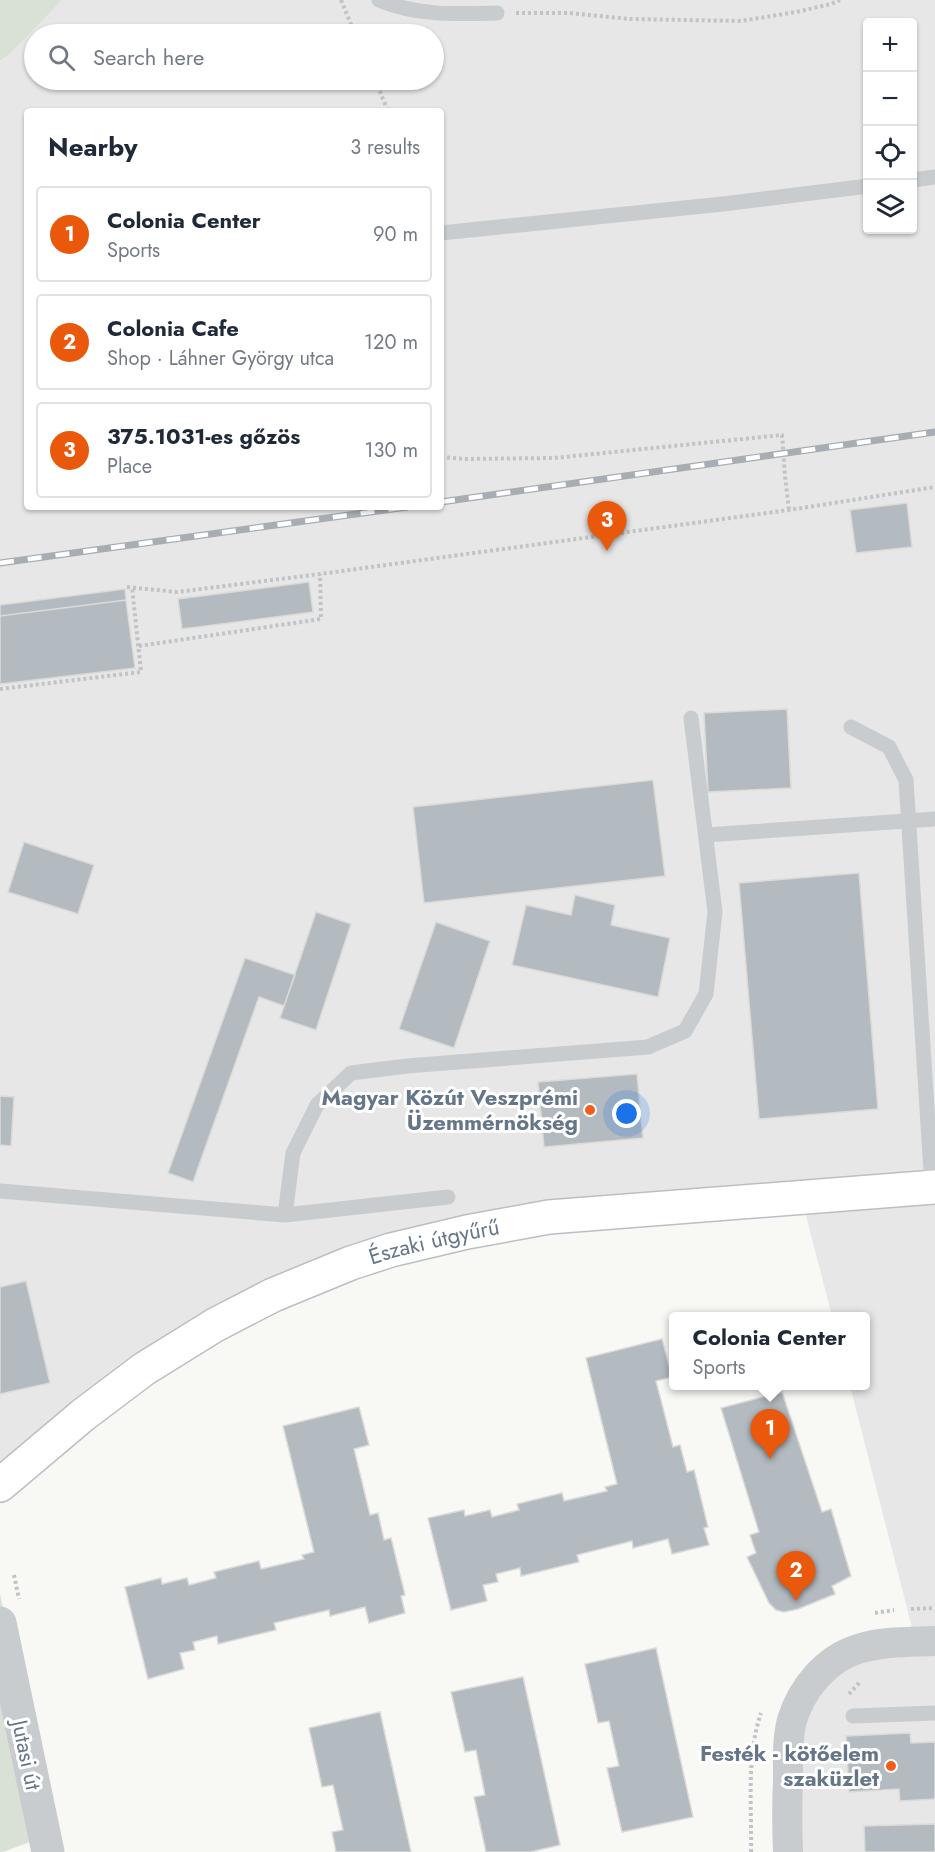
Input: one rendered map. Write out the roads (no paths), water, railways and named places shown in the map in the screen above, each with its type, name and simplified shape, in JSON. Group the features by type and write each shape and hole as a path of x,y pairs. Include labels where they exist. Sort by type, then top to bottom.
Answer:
{"main road":[{"name":"Északi útgyűrű","path":"0,1485 83,1415 144,1369 215,1325 273,1295 351,1263 391,1250 467,1232 549,1217 934,1187"}],"street":[{"name":"Jutasi út","path":"0,1623 48,1852"},
{"path":"788,1852 788,1740 792,1719 813,1680 826,1666 843,1654 860,1648 880,1644 935,1641"}],"lane":[{"path":"379,0 399,8 441,14 497,13"},
{"path":"917,179 935,177"},
{"path":"444,233 723,204 863,186"},
{"path":"285,1215 293,1153 317,1105 351,1074 407,1066 648,1047 685,1031 706,994 715,912 691,718"},
{"path":"851,727 889,747 906,780 934,1187"},
{"path":"706,835 935,819"},
{"path":"0,1191 285,1215 448,1197"},
{"path":"853,1716 935,1713"}],"railway":[{"path":"444,502 935,432"},
{"path":"0,563 385,510"}],"place":[{"name":"375.1031-es gőzös","path":"607,551"},
{"name":"Magyar Közút Veszprémi Üzemmérnökség","path":"590,1110"},
{"name":"Colonia Center","path":"770,1459"},
{"name":"Colonia Cafe","path":"796,1601"},
{"name":"Festék - kötőelem szaküzlet","path":"891,1766"}]}
